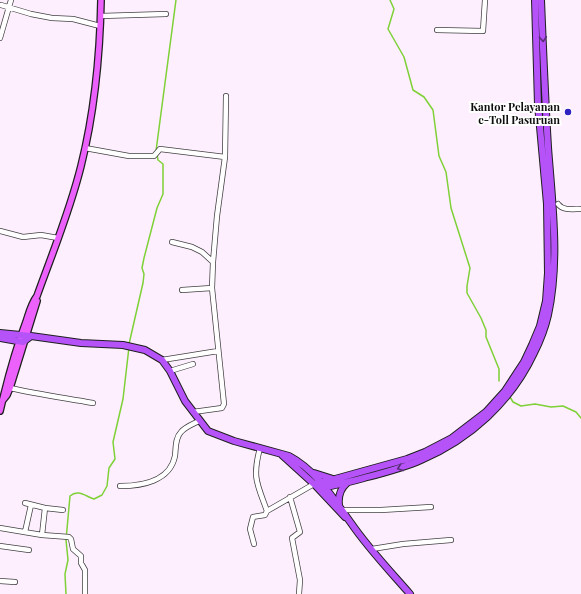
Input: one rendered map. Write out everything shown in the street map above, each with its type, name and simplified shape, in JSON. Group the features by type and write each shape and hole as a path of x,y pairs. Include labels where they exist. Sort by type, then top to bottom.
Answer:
{"highway":[{"path":"320,486 335,479 384,466 425,452 442,444 469,426 486,412 505,391 524,362 540,326 548,287 548,204 538,105 535,0"},
{"path":"320,486 348,482 391,471 442,450 492,414 522,375 541,337 548,317 552,295 554,260 554,224 547,127 541,0"},
{"path":"0,333 24,338"},
{"path":"0,338 24,338 123,345 145,350 162,360 170,371 185,401 208,431 213,434 260,448 279,452 297,460 310,471 334,506 351,523"},
{"path":"279,452 320,486 341,508 351,523 410,594"},
{"path":"310,471 335,479"},
{"path":"341,508 339,495 344,485 348,482"}],"main road":[{"path":"0,411 4,388 36,304 37,296 77,181 96,79 101,0"},
{"path":"2,400 7,395 10,388 24,338"}],"street":[{"path":"0,38 10,8 11,0"},
{"path":"437,30 483,31 485,0"},
{"path":"1,5 52,18 83,21 100,26"},
{"path":"100,16 166,14"},
{"path":"193,412 218,409 224,406 212,288 212,262 225,157 226,96"},
{"path":"84,148 129,156 156,153 160,149 225,157"},
{"path":"558,204 565,208 581,209"},
{"path":"0,232 23,236 41,235 58,238"},
{"path":"172,242 192,247 202,252 212,262"},
{"path":"182,290 212,288"},
{"path":"162,360 218,351"},
{"path":"170,371 193,364"},
{"path":"10,388 93,403"},
{"path":"120,486 141,485 155,480 167,473 174,458 178,436 181,432 199,421"},
{"path":"260,448 256,464 256,478 257,485 267,511"},
{"path":"254,544 250,529 252,520 255,516 265,515 267,511 290,497 320,486"},
{"path":"290,497 300,532 292,538 300,580 299,594"},
{"path":"25,503 44,508 63,510"},
{"path":"25,532 31,505"},
{"path":"341,508 374,511 431,507"},
{"path":"42,535 44,508"},
{"path":"0,528 42,535 67,537 70,539 73,549 81,556 81,563 85,570 85,594"},
{"path":"372,549 403,544 451,540"},
{"path":"0,546 29,550"},
{"path":"0,581 15,582"}],"waterway":[{"path":"156,151 176,0"},
{"path":"390,0 394,9 388,29 404,57 413,90 424,97 433,110 439,156 446,172 451,208 470,268 467,293 486,330 486,337 499,369 499,381"},
{"path":"129,344 143,283 144,274 142,268 144,258 157,208 163,194 163,164 158,160 157,154"},
{"path":"66,594 65,574 68,560 66,540 70,496 79,493 94,499 102,495 107,486 109,468 115,459 113,442 123,399 129,347"},
{"path":"510,397 513,402 521,406 535,404 551,407 563,406 576,412 581,418"}],"place":[{"name":"Kantor Pelayanan e-Toll Pasuruan","path":"568,112"}]}
